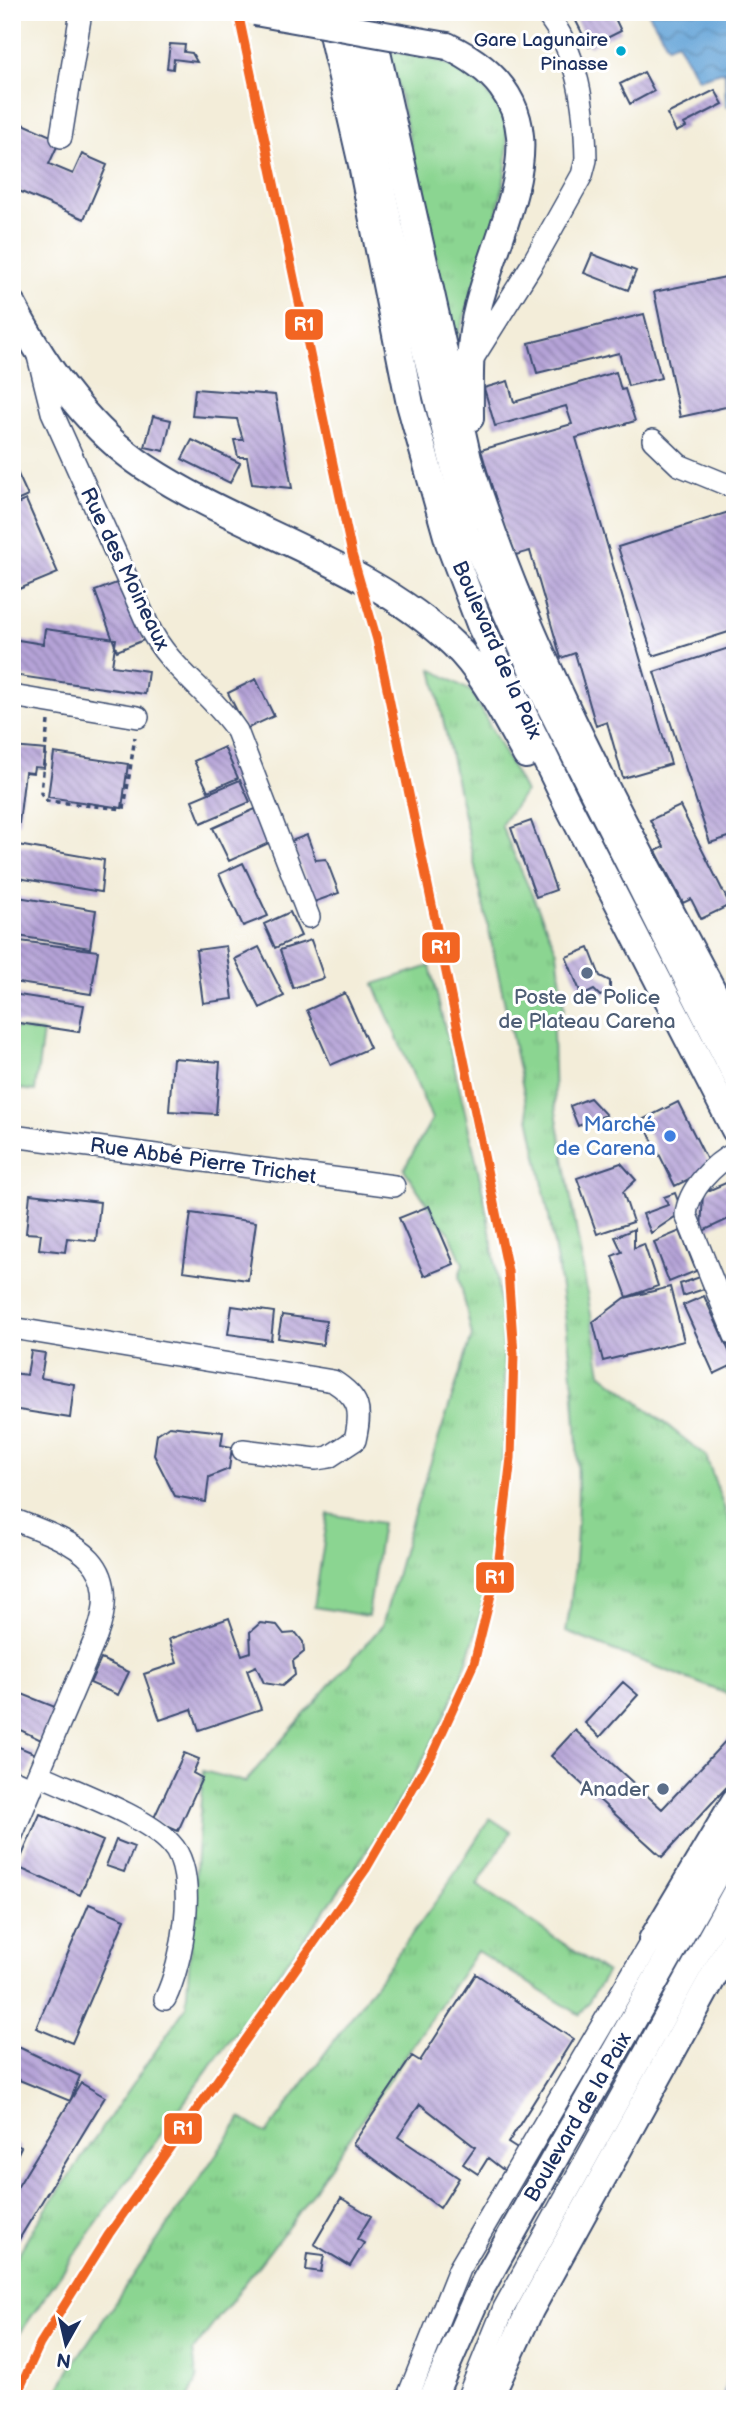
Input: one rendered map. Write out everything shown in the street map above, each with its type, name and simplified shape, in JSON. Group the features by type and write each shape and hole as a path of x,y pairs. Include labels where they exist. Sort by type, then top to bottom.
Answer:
{"main road":[{"path":"255,12 447,46 488,69 506,92 520,130 518,174 477,309 469,365 468,459"},
{"name":"Boulevard de la Paix","path":"327,12 410,404 449,543 481,627 568,805 687,1020 735,1130"},
{"name":"Boulevard de la Paix","path":"368,12 468,459 490,530 551,677 735,1033"},
{"path":"12,304 38,355 111,440 144,466 185,492 311,552 429,622 467,660 532,765 550,789 568,805"},
{"path":"652,1940 735,1801"},
{"name":"Boulevard de la Paix","path":"432,2399 480,2290 735,1840"},
{"path":"489,2399 530,2310 588,2200 735,1937"}],"street":[{"path":"61,137 81,12"},
{"name":"Boulevard de la Paix","path":"346,12 408,294 468,532 687,1020 735,1079"},
{"path":"469,365 538,254 582,175 586,160 573,58 562,32 545,12"},
{"name":"Rue des Moineaux","path":"38,355 52,412 153,636 173,665 226,714 237,731 309,917"},
{"path":"653,440 679,465 735,488"},
{"path":"490,530 534,680"},
{"path":"12,696 138,717"},
{"path":"687,1020 735,1087"},
{"name":"Rue Abbé Pierre Trichet","path":"12,1136 394,1186"},
{"path":"735,1153 719,1161 704,1179 687,1205 687,1215 735,1336"},
{"path":"12,1328 333,1381 351,1393 359,1410 355,1440 329,1457 316,1459 243,1450"},
{"path":"12,1519 70,1542 90,1557 102,1580 104,1606 102,1623 27,1781 12,1835"},
{"path":"27,1781 156,1830 174,1846 183,1874 186,1908 184,1945 175,1979 165,1999"},
{"name":"Boulevard de la Paix","path":"467,2399 504,2308 735,1889"},
{"path":"408,2399 459,2269 652,1940"}],"path":[{"path":"49,702 41,793 47,801 124,809 138,717"}],"green space":[{"path":"390,51 457,68 480,84 501,112 505,124 505,174 499,204 455,345"},
{"path":"432,669 472,692 525,792 501,825 557,951 564,1009 553,1031 555,1106 601,1373 706,1456 735,1538 735,1697 566,1632 575,1560 578,1487 575,1414 558,1267 530,1122"},
{"path":"430,966 479,1172 497,1276 502,1329 504,1415 497,1520 479,1622 469,1655 452,1701 431,1745 381,1830 106,2210 12,2345 12,2265 34,2227 186,2007 203,1771 245,1782 382,1626 410,1526 472,1336 459,1276 463,1264 449,1232 439,1222 404,1169 432,1119 374,984"},
{"path":"12,1028 43,1032 35,1091 12,1088"},
{"path":"328,1514 382,1523 368,1616 314,1607"},
{"path":"490,1818 511,1832 477,1885 607,1973 580,2015 477,1951 295,2218 193,2351 197,2380 188,2399 55,2399 69,2370 241,2118 266,2134 442,1893"}],"water":[{"path":"648,12 735,12 735,104 726,107 725,71 698,79 677,42 668,46"},
{"path":"735,2334 735,2399 723,2399"}],"building":[{"path":"580,12 612,12 621,31 589,47 573,15"},
{"path":"170,44 185,45 184,52 192,53 197,62 174,59 173,69 167,68"},
{"path":"644,72 654,91 630,104 620,84"},
{"path":"715,90 723,104 684,124 686,127 676,132 667,114"},
{"path":"12,119 60,140 49,164 73,174 82,154 107,165 84,219 12,188"},
{"path":"592,254 636,271 628,290 584,273"},
{"path":"735,275 735,405 680,417 654,292"},
{"path":"644,314 661,378 628,386 619,353 537,373 529,343"},
{"path":"616,372 621,390 625,389 635,421 576,438 671,764 623,778 607,722 596,726 575,653 561,658 530,551 512,556 481,450 572,424 566,406 495,426 484,388 508,381 514,402"},
{"path":"195,389 275,395 292,488 252,484 247,457 238,457 234,440 243,440 237,419 192,416"},
{"path":"153,416 171,420 164,451 145,447"},
{"path":"192,440 240,463 230,483 182,459"},
{"path":"12,461 28,496 12,503"},
{"path":"26,500 58,573 12,592 12,506"},
{"path":"735,510 735,630 653,656 618,547"},
{"path":"122,581 144,640 117,651 95,591"},
{"path":"45,629 116,639 112,666 148,671 145,694 12,675 12,639 43,644"},
{"path":"735,646 735,835 710,843 654,672"},
{"path":"256,679 274,716 246,729 228,693"},
{"path":"12,747 46,750 44,768 34,767 33,773 25,772 19,823 13,822 12,818"},
{"path":"224,747 238,778 208,791 194,761"},
{"path":"54,753 128,764 122,808 48,797"},
{"path":"240,780 250,802 201,823 192,800"},
{"path":"680,806 730,905 701,919 691,899 683,903 656,851 664,847 650,820"},
{"path":"255,809 271,842 229,861 213,828"},
{"path":"531,821 556,890 536,897 511,828"},
{"path":"307,835 316,860 326,859 339,893 314,902 291,841"},
{"path":"12,844 104,860 101,892 12,877"},
{"path":"243,863 268,916 243,926 219,874"},
{"path":"12,896 96,910 90,948 12,935"},
{"path":"290,912 301,936 275,948 264,924"},
{"path":"12,940 98,951 91,994 12,982"},
{"path":"311,940 324,978 293,988 280,950"},
{"path":"226,946 233,999 203,1003 196,950"},
{"path":"259,947 284,996 260,1008 235,959"},
{"path":"589,948 600,976 610,981 610,992 600,996 594,990 582,996 566,957"},
{"path":"345,993 370,1048 331,1065 307,1010"},
{"path":"12,994 84,1005 79,1032 12,1022"},
{"path":"173,1058 220,1062 216,1114 169,1111"},
{"path":"590,1098 606,1115 578,1126 570,1106"},
{"path":"678,1102 711,1168 675,1186 642,1120"},
{"path":"621,1163 636,1180 623,1192 633,1222 597,1234 577,1178"},
{"path":"728,1182 735,1197 735,1216 701,1232 703,1193"},
{"path":"675,1193 682,1212 651,1233 643,1214 668,1205 664,1197"},
{"path":"30,1194 100,1202 96,1241 67,1238 65,1252 39,1249 41,1234 26,1233"},
{"path":"429,1206 454,1264 424,1276 399,1218"},
{"path":"191,1213 256,1222 248,1280 183,1271"},
{"path":"634,1229 634,1248 644,1244 658,1286 627,1297 612,1256 622,1252 615,1237"},
{"path":"680,1231 696,1271 669,1282 654,1242"},
{"path":"700,1277 704,1289 683,1296 680,1284"},
{"path":"670,1287 684,1341 603,1361 593,1322 625,1298"},
{"path":"704,1296 735,1364 714,1374 683,1305"},
{"path":"232,1306 274,1312 271,1340 228,1334"},
{"path":"282,1315 326,1321 323,1345 278,1338"},
{"path":"31,1351 45,1353 41,1378 74,1384 70,1418 12,1409 12,1373 27,1375"},
{"path":"169,1426 223,1432 221,1445 232,1447 229,1469 209,1477 206,1502 175,1496 154,1455 157,1434"},
{"path":"229,1618 242,1655 251,1652 250,1632 260,1623 277,1625 284,1634 296,1633 303,1642 304,1652 293,1661 295,1675 282,1686 264,1683 256,1666 247,1670 261,1709 199,1730 192,1709 160,1720 144,1674 177,1663 169,1639"},
{"path":"101,1659 129,1672 118,1695 90,1683"},
{"path":"623,1682 638,1695 600,1737 585,1723"},
{"path":"12,1690 55,1707 41,1740 12,1726"},
{"path":"575,1730 662,1809 730,1736 735,1740 735,1778 662,1857 551,1756"},
{"path":"12,1744 36,1754 27,1775 12,1769"},
{"path":"184,1753 199,1759 193,1773 202,1778 178,1831 153,1820"},
{"path":"40,1814 103,1841 80,1895 17,1867"},
{"path":"116,1840 134,1847 124,1872 106,1866"},
{"path":"89,1904 125,1919 72,2043 36,2028"},
{"path":"476,1974 573,2039 508,2143 519,2150 506,2172 488,2158 478,2174 463,2164 475,2147 420,2104 398,2137 459,2178 440,2208 353,2144 412,2056 420,2061"},
{"path":"12,2044 80,2076 70,2101 12,2077"},
{"path":"81,2083 105,2097 18,2241 12,2237 12,2196"},
{"path":"12,2143 21,2147 12,2166"},
{"path":"341,2198 371,2216 357,2239 364,2243 350,2266 314,2244"},
{"path":"308,2253 324,2255 321,2272 306,2270"}],"transit line":[{"name":"R1","path":"15,2399 40,2344 109,2234 366,1869 432,1755 474,1663 498,1567 511,1458 514,1354 508,1271 377,640 352,554 238,12"}],"place":[{"name":"Gare Lagunaire Pinasse","path":"621,51"},
{"name":"Poste de Police de Plateau Carena","path":"587,973"},
{"name":"Marché de Carena","path":"670,1136"},
{"name":"Anader","path":"663,1789"}]}
